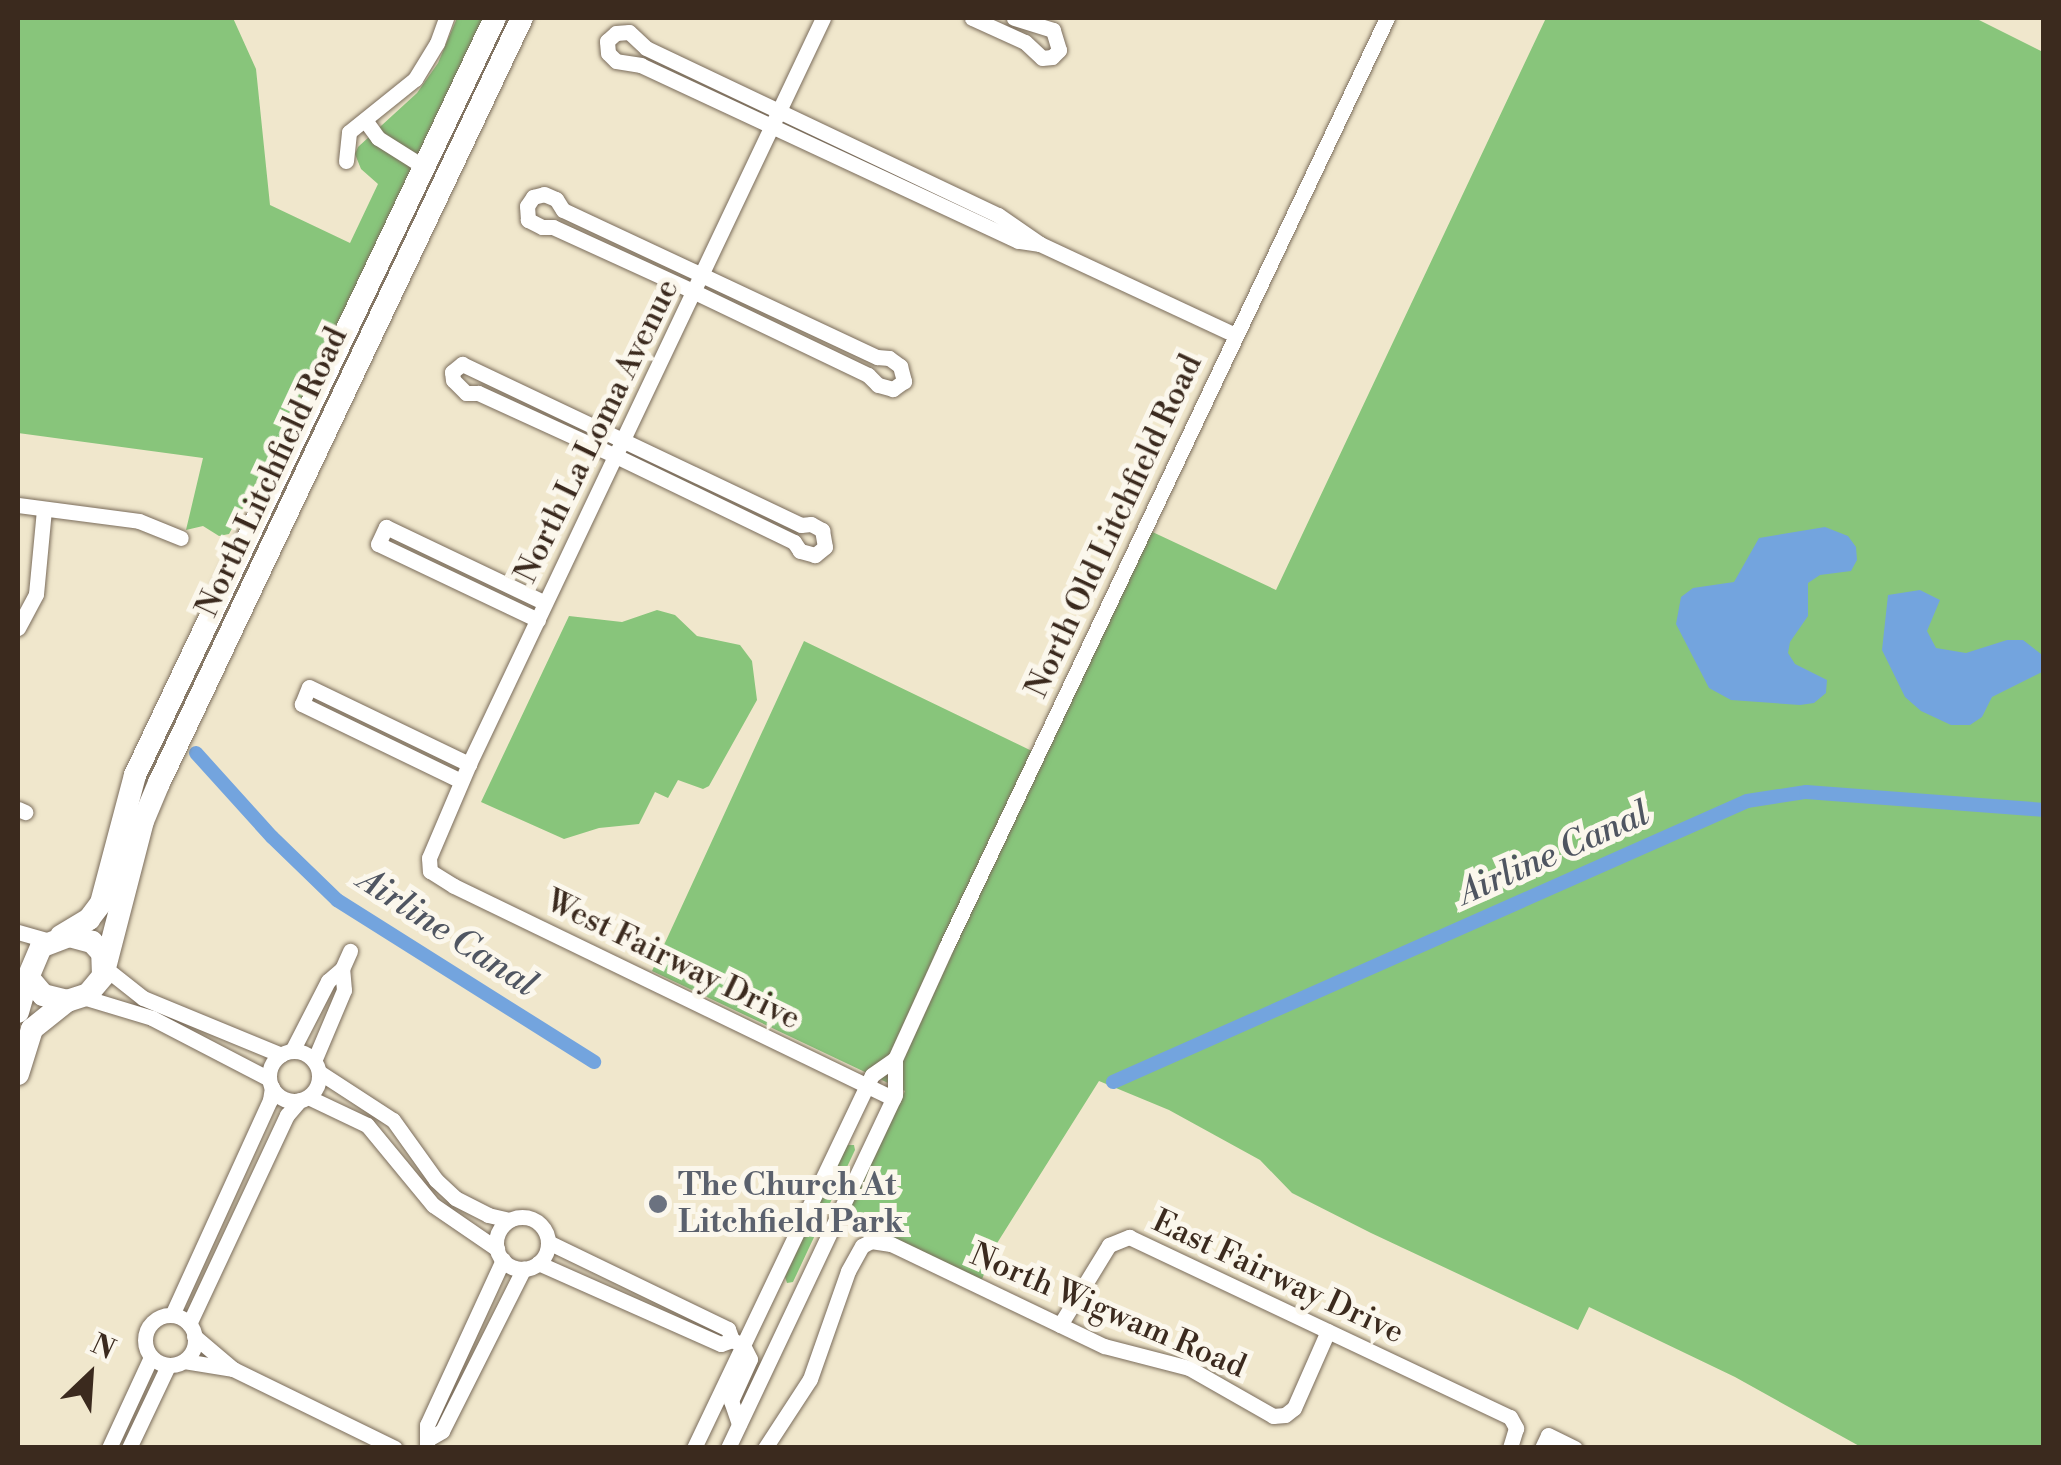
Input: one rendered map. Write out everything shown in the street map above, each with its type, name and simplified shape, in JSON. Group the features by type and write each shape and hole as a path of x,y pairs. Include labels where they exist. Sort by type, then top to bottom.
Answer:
{"main road":[{"name":"North Litchfield Road","path":"106,966 133,816 135,775 495,18"},
{"name":"North Litchfield Road","path":"55,939 88,919 101,903 133,816 159,783 522,18"},
{"path":"18,1012 25,965 55,939 92,942 106,966 96,986 32,1029 18,1074"},
{"path":"25,965 42,995 75,999"}],"street":[{"path":"346,161 348,132 415,79 437,44 446,18"},
{"name":"North La Loma Avenue","path":"430,871 431,849 468,764 622,450 824,18"},
{"path":"972,18 1025,42 1042,58 1052,57 1059,50 1053,30 1014,18"},
{"name":"North Old Litchfield Road","path":"694,1448 738,1342 868,1084 895,1059 1387,18"},
{"path":"898,176 780,110 646,48 629,32 616,33 606,41 608,53 616,62 641,65 772,127 1009,221 1040,244 1235,336"},
{"path":"688,87 695,70"},
{"path":"365,120 378,138 424,167"},
{"path":"544,194 556,199 563,210 702,276 889,358 900,366 904,381 893,390 878,385 868,375 695,292 528,220 527,206 533,197 544,194"},
{"path":"607,252 615,234"},
{"path":"800,343 808,325"},
{"path":"622,450 469,364 452,372 456,387 466,393 478,393 530,416 622,450 730,492 801,525 822,530 824,547 814,555 800,551 794,542 723,508 622,450"},
{"path":"530,416 536,400"},
{"path":"723,508 730,492"},
{"path":"18,505 139,521 181,538"},
{"path":"18,628 36,594 44,510"},
{"path":"538,620 378,544 386,527 546,603"},
{"path":"455,580 463,564"},
{"path":"461,781 302,704 309,687 468,764"},
{"path":"380,742 388,725"},
{"name":"West Fairway Drive","path":"430,871 893,1098"},
{"path":"18,932 55,939"},
{"path":"129,1448 176,1363 193,1350 192,1330 287,1115 318,1084 317,1066 344,990 342,970 350,952"},
{"path":"106,966 142,998 317,1066 393,1120 436,1180 455,1198 488,1216 533,1219 546,1231 548,1242 531,1266 442,1432 428,1443"},
{"path":"172,1315 270,1100 272,1064 287,1053 328,980 342,970"},
{"path":"75,999 152,1018 271,1083 284,1098 304,1099 367,1125 433,1205 500,1254 720,1344 738,1342"},
{"name":"North Old Litchfield Road","path":"728,1448 893,1098 895,1059"},
{"path":"428,1443 426,1425 500,1254 498,1232 509,1220"},
{"name":"East Fairway Drive","path":"1060,1325 1109,1245 1125,1237 1510,1417 1516,1428 1510,1448"},
{"path":"548,1242 728,1329 750,1358 730,1401 739,1424"},
{"name":"North Wigwam Road","path":"765,1448 810,1379 843,1283 867,1243 884,1242 1112,1349 1189,1368 1277,1416 1296,1404 1328,1331"},
{"path":"108,1448 151,1357 144,1340 148,1329 160,1317 172,1315 233,1369 395,1448"},
{"path":"151,1357 233,1369"},
{"path":"1545,1441 1575,1448"}],"green space":[{"path":"18,18 233,18 256,69 270,205 350,243 378,184 361,169 355,154 358,147 417,93 438,63 457,18 489,18 289,440 257,482 229,534 219,536 203,526 186,530 203,458 18,433"},
{"path":"1546,18 1975,18 2043,52 2043,1447 1861,1447 1735,1377 1589,1307 1578,1330 1371,1233 1292,1193 1260,1160 1169,1110 1099,1081 994,1248 981,1282 845,1217 905,1091 652,971 804,641 1036,753 1144,528 1276,590"},
{"path":"657,610 675,615 697,636 740,645 752,661 757,700 709,786 703,789 678,780 668,798 655,792 639,824 599,828 564,839 481,802 569,616 622,622"},
{"path":"847,1145 854,1145 855,1150 793,1282 787,1283 785,1277"}],"water":[{"path":"1825,527 1848,536 1856,547 1857,560 1851,571 1820,575 1808,583 1808,616 1790,642 1788,653 1795,664 1827,680 1826,693 1814,703 1800,705 1731,700 1709,688 1676,624 1681,597 1693,588 1734,582 1759,538"},
{"path":"1920,590 1940,600 1927,631 1936,648 1966,653 2007,640 2023,640 2041,654 2042,672 1992,697 1982,717 1970,725 1951,725 1921,711 1905,697 1882,650 1888,595"}],"waterway":[{"name":"Airline Canal","path":"196,753 272,837 337,900 594,1062"},
{"name":"Airline Canal","path":"1113,1082 1747,801 1806,792 2044,810"}],"place":[{"name":"The Church At Litchfield Park","path":"658,1204"}]}
